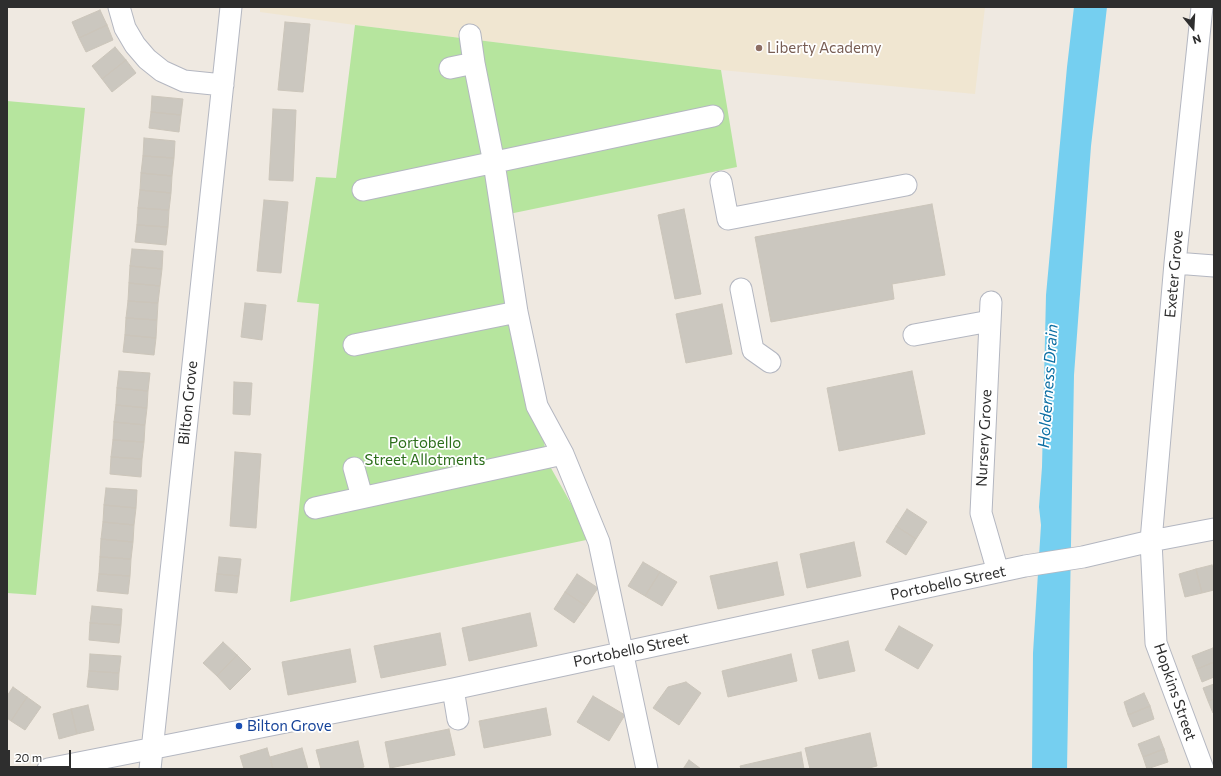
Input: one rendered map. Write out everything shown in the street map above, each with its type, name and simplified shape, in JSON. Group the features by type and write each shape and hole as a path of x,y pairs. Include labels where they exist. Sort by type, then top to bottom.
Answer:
{"street":[{"path":"119,7 126,28 135,45 147,59 162,71 184,81 223,85"},
{"name":"Bilton Grove","path":"151,759 231,7"},
{"name":"Exeter Grove","path":"1151,541 1175,263 1202,7"},
{"path":"470,35 474,64 494,163 517,312 537,406 563,454 599,542 647,769"},
{"path":"450,68 474,64"},
{"path":"363,190 713,116"},
{"path":"721,182 728,219 906,185"},
{"path":"1175,263 1214,266"},
{"path":"741,289 753,350 770,362"},
{"path":"354,345 517,312"},
{"name":"Nursery Grove","path":"914,335 990,312 980,513 998,572"},
{"path":"315,508 563,454"},
{"path":"354,468 362,497"},
{"name":"Portobello Street","path":"48,769 151,759 452,689 622,652 1025,566 1083,557 1151,541 1214,529"},
{"name":"Hopkins Street","path":"1151,541 1156,643 1203,769"},
{"path":"452,689 458,719"}],"shaded area":[{"name":"Liberty Academy","path":"260,7 985,7 975,94 721,70 355,25 260,12"}],"green space":[{"name":"Portobello Street Allotments","path":"355,25 721,70 737,167 509,214 547,461 591,539 290,602 319,304 297,302 316,177 336,178"},
{"path":"7,101 85,108 36,595 7,593"}],"water":[{"name":"Holderness Drain","path":"1074,7 1107,7 1091,146 1074,375 1067,769 1032,769 1033,653 1041,525 1039,507 1042,467 1046,295"}],"building":[{"path":"100,10 107,25 79,38 72,22"},
{"path":"285,22 310,24 303,92 278,90"},
{"path":"107,25 113,40 86,52 79,38"},
{"path":"115,47 126,60 102,79 92,66"},
{"path":"126,60 136,73 112,92 102,79"},
{"path":"152,96 183,99 181,115 151,112"},
{"path":"273,109 296,110 293,181 269,180"},
{"path":"151,112 181,115 179,132 149,128"},
{"path":"144,138 175,141 174,158 143,156"},
{"path":"143,156 174,158 172,176 141,173"},
{"path":"141,173 172,176 171,193 140,190"},
{"path":"140,190 171,193 169,210 138,208"},
{"path":"264,200 288,202 281,273 257,271"},
{"path":"932,204 945,275 892,284 894,299 771,322 755,237"},
{"path":"138,208 169,210 168,227 137,225"},
{"path":"684,209 701,294 675,299 658,215"},
{"path":"137,225 168,227 166,245 135,242"},
{"path":"132,249 163,251 162,269 130,266"},
{"path":"130,266 162,269 160,286 129,283"},
{"path":"129,283 160,286 158,303 128,301"},
{"path":"128,301 158,303 157,320 126,318"},
{"path":"245,303 266,305 262,340 241,337"},
{"path":"722,304 732,354 686,363 676,314"},
{"path":"126,318 157,320 156,338 125,335"},
{"path":"125,335 156,338 154,355 123,352"},
{"path":"119,371 150,373 148,391 117,388"},
{"path":"912,371 925,434 839,451 827,388"},
{"path":"234,382 252,383 250,415 233,414"},
{"path":"117,388 148,391 147,408 116,405"},
{"path":"116,405 147,408 145,425 114,422"},
{"path":"114,422 145,425 144,442 113,440"},
{"path":"113,440 144,442 142,459 111,457"},
{"path":"235,452 261,454 256,528 230,526"},
{"path":"111,457 142,459 141,477 110,474"},
{"path":"106,488 137,490 136,508 104,505"},
{"path":"104,505 136,508 134,525 103,522"},
{"path":"907,509 927,522 916,539 896,526"},
{"path":"103,522 134,525 133,542 101,539"},
{"path":"896,526 916,539 906,555 886,542"},
{"path":"101,539 133,542 131,559 100,557"},
{"path":"854,542 861,576 807,588 800,554"},
{"path":"100,557 131,559 130,576 99,574"},
{"path":"219,557 241,559 239,576 217,574"},
{"path":"643,562 660,572 645,596 628,586"},
{"path":"777,562 784,595 718,609 710,576"},
{"path":"1212,565 1214,571 1214,590 1202,593 1196,569"},
{"path":"1196,569 1202,593 1185,597 1179,574"},
{"path":"660,572 677,582 662,606 645,596"},
{"path":"99,574 130,576 128,594 97,591"},
{"path":"217,574 239,576 237,593 215,591"},
{"path":"577,574 598,588 586,606 565,592"},
{"path":"565,592 586,606 574,623 554,609"},
{"path":"92,606 122,609 121,625 90,623"},
{"path":"530,613 537,646 469,661 462,628"},
{"path":"90,623 121,625 119,643 89,640"},
{"path":"899,626 933,645 918,669 885,650"},
{"path":"440,633 446,665 381,678 374,646"},
{"path":"848,641 855,671 819,679 812,650"},
{"path":"223,642 237,655 217,676 203,663"},
{"path":"1213,648 1214,662 1197,669 1192,656"},
{"path":"350,649 356,682 288,695 282,662"},
{"path":"90,654 121,656 119,673 89,671"},
{"path":"791,654 797,681 728,697 722,671"},
{"path":"237,655 251,669 230,690 217,676"},
{"path":"1214,662 1214,677 1202,682 1197,669"},
{"path":"89,671 119,673 118,690 87,687"},
{"path":"686,682 701,693 679,725 653,708 668,687"},
{"path":"1214,684 1214,699 1208,701 1203,688"},
{"path":"13,687 27,697 11,721 7,718 7,696"},
{"path":"1144,693 1150,706 1128,715 1124,702"},
{"path":"593,696 625,715 609,741 577,722"},
{"path":"27,697 41,707 25,730 11,721"},
{"path":"1214,699 1214,713 1213,713 1208,701"},
{"path":"88,705 94,730 77,734 71,709"},
{"path":"1150,706 1154,719 1133,727 1128,715"},
{"path":"546,708 551,735 484,748 479,721"},
{"path":"71,709 77,734 59,739 53,714"},
{"path":"449,729 455,755 390,768 385,742"},
{"path":"870,733 877,766 865,769 810,769 805,748"},
{"path":"1159,736 1164,749 1143,757 1138,744"},
{"path":"358,741 364,767 356,769 321,769 316,750"},
{"path":"267,748 273,769 244,769 240,756"},
{"path":"302,748 308,769 273,769 270,757"},
{"path":"1164,749 1168,762 1147,769 1143,757"},
{"path":"801,752 804,769 741,769 740,766"},
{"path":"689,760 701,769 683,769"}],"place":[{"name":"Liberty Academy","path":"759,48"},
{"name":"Bilton Grove","path":"239,726"}]}
